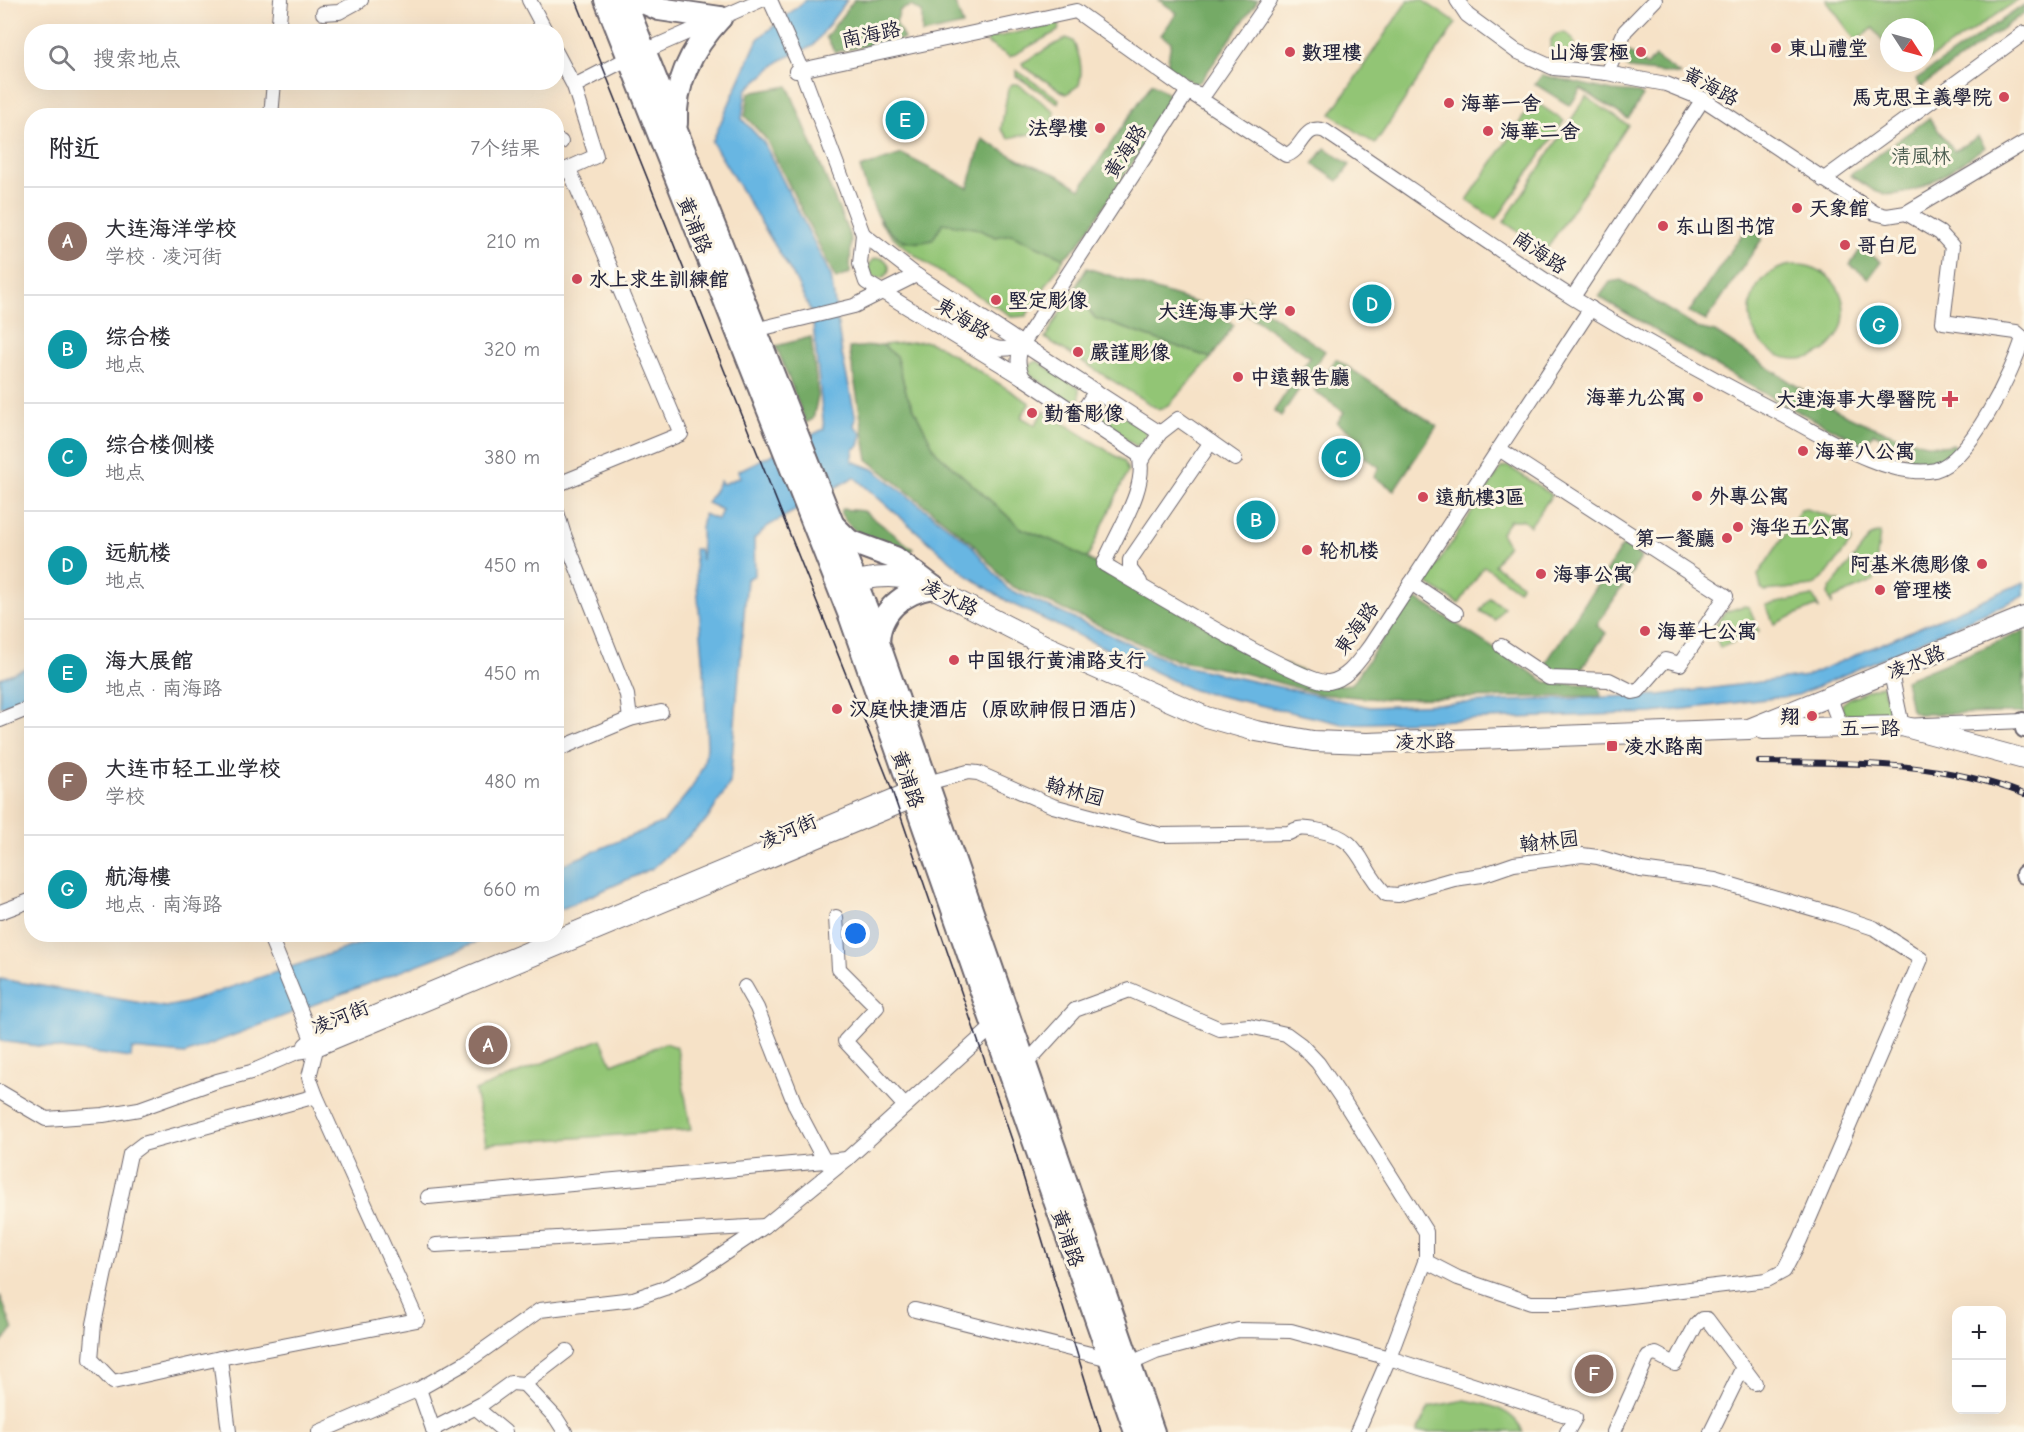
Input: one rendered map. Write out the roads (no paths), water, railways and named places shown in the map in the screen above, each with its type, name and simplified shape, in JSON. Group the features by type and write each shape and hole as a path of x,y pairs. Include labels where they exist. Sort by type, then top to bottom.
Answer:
{"highway":[{"name":"黄浦路","path":"606,0 676,130 755,330 789,438"},
{"name":"黄浦路","path":"624,0 637,55 789,438 825,521 1120,1361 1153,1432"},
{"path":"638,0 659,9 720,18"},
{"path":"676,130 677,95 682,76 705,34 720,18"},
{"path":"825,521 849,541 895,558 933,587"},
{"name":"黄浦路","path":"847,584 878,644 918,790"},
{"path":"878,644 882,621 896,602 907,594 933,587"},
{"name":"黄浦路","path":"1000,1019 1025,1065 1120,1361 1136,1432"}],"main road":[{"name":"凌水路","path":"847,584 872,577 904,577 933,587 1046,646 1206,717 1256,731 1313,741 1367,743 1749,729 2024,617"},
{"name":"五一路","path":"1749,729 1902,726 2024,759"}],"street":[{"path":"279,24 281,0"},
{"path":"322,13 339,12 361,0"},
{"path":"530,0 542,24"},
{"path":"574,86 637,55 761,0"},
{"path":"770,0 862,234"},
{"path":"1188,91 1202,94 1206,92 1270,0"},
{"name":"黃海路","path":"1457,0 1467,15 1516,51 1554,68 1607,73 1666,84 1703,99 1875,213 1887,216 1906,213"},
{"path":"1607,73 1625,31 1655,0"},
{"name":"南海路","path":"797,66 1076,11 1188,91 1286,155 1294,151 1309,131 1319,129 1324,131 1573,297 1730,387 1838,443 1894,468 1914,471 1935,470 1954,460 1967,444 2001,391 2016,360 2023,338 2016,332 1943,322 1952,246 1940,233 1906,213"},
{"path":"1823,180 2024,33"},
{"path":"564,67 574,86 596,156 564,171"},
{"path":"272,108 273,90"},
{"name":"黃海路","path":"1023,343 1188,91"},
{"path":"1573,297 1703,99"},
{"path":"1906,213 2024,143"},
{"path":"564,173 681,434 564,482"},
{"name":"東海路","path":"862,234 916,275 1160,434"},
{"name":"東海路","path":"862,234 860,264 866,282 1023,378 1139,455 1140,485 1104,564 1260,653 1313,679 1329,682 1348,674 1370,646 1591,308"},
{"path":"755,330 854,306 916,275"},
{"path":"935,324 954,326 998,350 1009,351 1023,343"},
{"path":"1023,343 1018,355 1023,378"},
{"path":"1080,415 1096,391"},
{"path":"1141,461 1160,434 1178,419 1235,459"},
{"path":"1148,590 1130,569 1130,560 1211,442"},
{"path":"1499,449 1726,596 1680,664 1665,660 1638,691 1600,679 1549,678 1501,646"},
{"path":"564,543 627,695 630,718"},
{"path":"1411,583 1456,613"},
{"path":"1891,672 1902,726 2024,724"},
{"path":"1832,696 1833,706 1841,727"},
{"path":"0,720 24,710"},
{"path":"564,747 630,718 661,712"},
{"name":"翰林园","path":"918,790 968,772 978,773 1053,806 1161,835 1288,833 1301,827 1331,832 1357,850 1378,887 1386,894 1398,895 1454,879 1482,875 1514,864 1582,855 1598,856 1641,870 1715,880 1874,928 1921,959 1784,1271 1767,1280 1570,1303 1531,1303 1458,1278 1425,1261"},
{"name":"凌河街","path":"564,939 918,790"},
{"path":"0,912 24,903"},
{"path":"836,917 839,969 877,1007 845,1041 905,1106"},
{"path":"273,942 314,1044 309,1077 316,1096 417,1320 220,1358 113,1382 91,1359 94,1324 130,1154 143,1144 316,1096"},
{"name":"凌河街","path":"0,1092 46,1119 103,1115 139,1109 170,1100 217,1081 251,1072 557,942"},
{"path":"745,987 758,1008 796,1107 825,1162"},
{"path":"1025,1065 1075,1010 1130,990 1220,1029 1249,1026 1286,1034 1318,1063 1426,1232 1425,1261 1389,1358 1357,1432"},
{"path":"319,1432 418,1389 465,1363 540,1310 633,1299 697,1272 765,1226 847,1159 1000,1019"},
{"path":"428,1197 847,1159"},
{"path":"436,1245 765,1226"},
{"path":"915,1310 1120,1361 1238,1330 1291,1331 1389,1358 1575,1418 1568,1432"},
{"path":"1614,1432 1648,1356 1656,1354 1675,1364 1696,1325 1702,1319 1707,1319 1755,1383"},
{"path":"418,1389 434,1431 476,1408 511,1383 524,1384 567,1351"},
{"path":"220,1358 229,1432"},
{"path":"1711,1432 1743,1367"},
{"path":"524,1384 566,1432"},
{"path":"476,1408 505,1432"}],"water":[{"path":"806,0 847,0 813,46 781,60 746,90 742,119 764,143 831,276 842,354 856,419 854,425 862,434 859,446 854,449 852,461 873,469 969,543 1008,589 1175,664 1370,707 1660,695 1807,676 2024,582 2024,596 1798,695 1652,713 1343,724 1193,690 1010,603 968,576 854,477 768,526 754,539 755,575 747,579 730,783 707,820 653,868 564,908 564,864 664,822 691,789 703,766 707,748 704,669 694,549 699,549 702,560 701,528 704,514 718,520 722,510 707,503 720,481 723,484 740,477 738,471 824,429 812,314 793,275 712,142 758,39"},
{"path":"24,669 24,697 0,707 0,678"},
{"path":"364,942 477,942 185,1054 132,1049 131,1058 0,1041 0,979 165,1007 185,1003"}],"tram line":[{"path":"576,0 889,782 1012,1140 1101,1432"}],"railway":[{"path":"1759,762 1861,764 1926,769 1991,783 2024,794"}],"place":[{"name":"東山禮堂","path":"1776,48"},
{"name":"數理樓","path":"1290,52"},
{"name":"山海雲極","path":"1641,52"},
{"name":"馬克思主義學院","path":"2004,97"},
{"name":"海華一舍","path":"1449,103"},
{"name":"海大展館","path":"905,120"},
{"name":"法學樓","path":"1100,128"},
{"name":"海華二舍","path":"1488,131"},
{"name":"天象館","path":"1797,208"},
{"name":"东山图书馆","path":"1663,226"},
{"name":"哥白尼","path":"1845,245"},
{"name":"水上求生訓練館","path":"577,279"},
{"name":"堅定彫像","path":"996,300"},
{"name":"远航楼","path":"1372,304"},
{"name":"大连海事大学","path":"1290,311"},
{"name":"航海樓","path":"1879,325"},
{"name":"嚴謹彫像","path":"1078,352"},
{"name":"中遠報告廳","path":"1238,377"},
{"name":"海華九公寓","path":"1698,397"},
{"name":"大連海事大學醫院","path":"1950,399"},
{"name":"勤奮彫像","path":"1032,413"},
{"name":"海華八公寓","path":"1803,451"},
{"name":"综合楼侧楼","path":"1341,458"},
{"name":"外專公寓","path":"1697,496"},
{"name":"遠航樓3區","path":"1423,497"},
{"name":"综合楼","path":"1256,520"},
{"name":"海华五公寓","path":"1738,527"},
{"name":"第一餐廳","path":"1727,538"},
{"name":"轮机楼","path":"1307,550"},
{"name":"阿基米德彫像","path":"1982,564"},
{"name":"海事公寓","path":"1541,574"},
{"name":"管理楼","path":"1880,590"},
{"name":"海華七公寓","path":"1645,631"},
{"name":"中国银行黄浦路支行","path":"954,660"},
{"name":"汉庭快捷酒店（原欧神假日酒店）","path":"837,709"},
{"name":"翔","path":"1812,716"},
{"name":"凌水路南","path":"1612,746"},
{"name":"大连海洋学校","path":"488,1045"},
{"name":"大连市轻工业学校","path":"1594,1374"}],"park label":[{"name":"清風林","path":"1921,156"}]}
